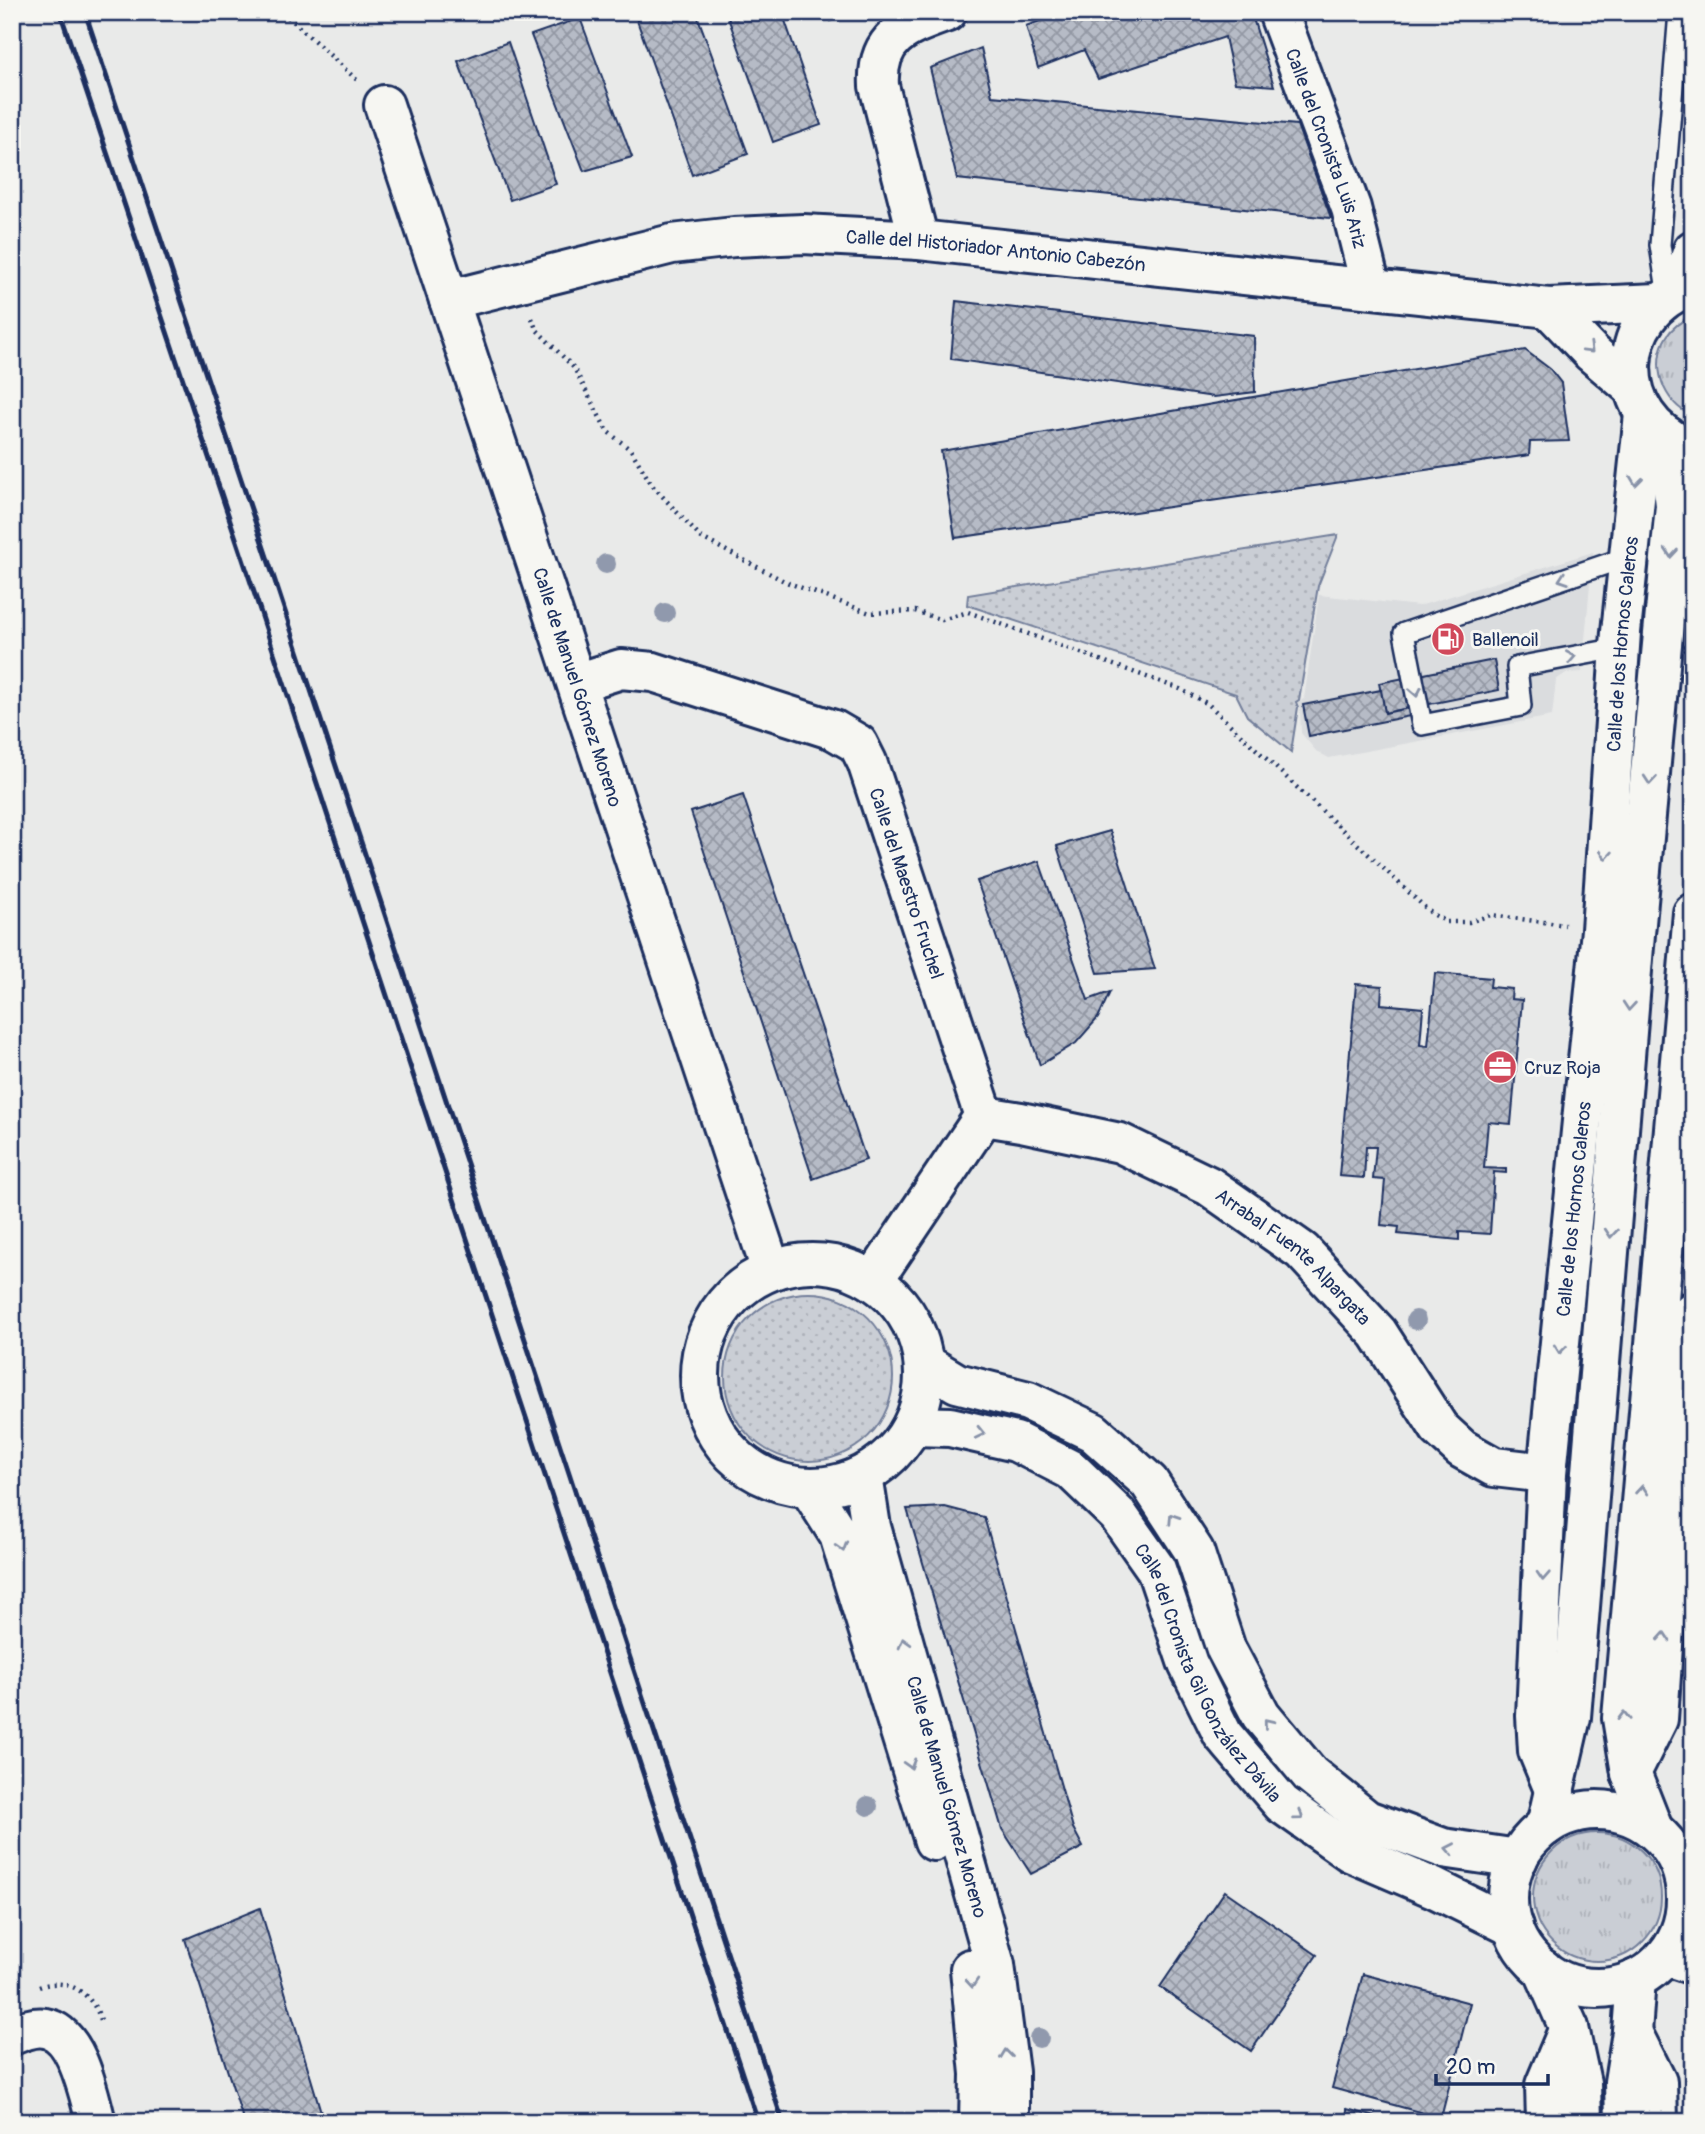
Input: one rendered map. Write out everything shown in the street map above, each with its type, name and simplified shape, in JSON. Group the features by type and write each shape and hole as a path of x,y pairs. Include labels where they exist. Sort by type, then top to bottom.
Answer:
{"main road":[{"path":"919,240 879,86 878,69 883,50 900,33 947,12"},
{"name":"Calle del Cronista Luis Ariz","path":"1278,12 1352,208 1371,288"},
{"name":"Calle de Manuel Gómez Moreno","path":"384,105 771,1270"},
{"name":"Calle del Historiador Antonio Cabezón","path":"449,300 672,244 734,237 803,234 919,240 1549,308 1674,294"},
{"path":"1659,421 1630,365 1634,342 1644,320 1674,294 1693,250"},
{"path":"1549,308 1659,421"},
{"name":"Calle de los Hornos Caleros","path":"1551,1809 1538,1751 1536,1716 1547,1473 1601,930 1627,556 1659,421"},
{"name":"Calle de los Hornos Caleros","path":"1551,1809 1571,1717 1634,948 1675,505 1659,421"},
{"name":"Calle del Maestro Fruchel","path":"577,682 621,669 653,672 834,730 858,744 867,762 984,1116"},
{"path":"1653,1829 1631,1773 1622,1718 1684,1312 1693,913"},
{"path":"873,1281 984,1116"},
{"name":"Arrabal Fuente Alpargata","path":"984,1116 1121,1143 1209,1186 1302,1251 1378,1333 1440,1428 1462,1449 1494,1467 1547,1473"},
{"path":"805,1263 840,1266 873,1281 892,1297 908,1316 924,1363 923,1395 912,1426 892,1455 863,1476 837,1485 809,1488 775,1482 745,1466 721,1441 705,1411 699,1377 704,1343 719,1312 741,1288 771,1270 805,1263"},
{"name":"Calle del Cronista Gil González Dávila","path":"924,1363 957,1383 1028,1401 1093,1432 1149,1482 1195,1551 1226,1649 1261,1715 1310,1774 1367,1820 1444,1848 1518,1858"},
{"name":"Calle del Cronista Gil González Dávila","path":"912,1426 950,1427 1016,1442 1071,1470 1118,1514 1156,1569 1188,1664 1223,1735 1282,1804 1350,1852 1434,1888 1513,1927"},
{"name":"Calle de Manuel Gómez Moreno","path":"863,1476 872,1527 995,1965 1009,2072 1009,2122"},
{"name":"Calle de Manuel Gómez Moreno","path":"809,1488 839,1535 937,1851 970,1970 980,2074 979,2122"},
{"path":"1625,2122 1624,2082 1632,2032 1665,1967 1689,1908 1685,1884 1679,1864 1668,1844 1653,1829 1628,1815 1600,1809 1572,1813 1551,1809 1518,1858 1511,1875 1509,1910 1513,1927 1524,1950 1542,1969 1563,1982 1588,1987 1613,1987 1665,1967"},
{"path":"1542,1969 1569,2028 1581,2083 1582,2122"},
{"path":"12,2035 24,2030 45,2028 59,2034 78,2062 96,2122"},
{"path":"1546,2122 1545,2085 1569,2028"},
{"path":"1632,2032 1657,2081 1658,2122"}],"lane":[{"path":"1674,294 1660,245 1679,12"},
{"path":"1619,648 1517,667 1521,706 1422,725 1404,633 1627,556"}],"path":[{"path":"283,12 384,105"},
{"path":"520,282 536,329 573,368 607,431 631,450 652,485 700,537 786,582 870,613 915,611 942,620 968,612 1180,689 1208,704 1431,913 1447,922 1469,922 1491,915 1601,930"}],"shaded area":[{"name":"Ballenoil","path":"1593,552 1582,672 1566,673 1556,680 1552,716 1329,758 1316,751 1301,733 1298,702 1304,699 1319,595 1419,606"}],"green space":[{"path":"1693,315 1693,416 1683,410 1667,393 1659,370 1659,359 1669,332"},
{"path":"1338,535 1318,586 1299,700 1296,702 1298,707 1291,752 1247,716 1236,694 967,605 968,595"},
{"path":"809,1293 841,1299 869,1317 887,1345 893,1377 887,1409 869,1437 841,1455 809,1461 777,1455 749,1437 731,1409 725,1377 731,1345 749,1317 777,1299"},
{"path":"1597,1833 1621,1838 1642,1852 1656,1873 1661,1897 1656,1921 1642,1942 1621,1956 1597,1961 1573,1956 1552,1942 1538,1921 1533,1897 1538,1873 1552,1852 1573,1838"}],"building":[{"path":"634,12 696,12 748,154 692,175"},
{"path":"726,12 782,12 821,125 773,142"},
{"path":"827,12 855,12 830,21"},
{"path":"1065,12 1251,12 1274,86 1235,83 1225,37 1098,79 1084,50 1038,68 1026,26"},
{"path":"580,18 632,157 584,171 531,35"},
{"path":"508,42 556,184 510,200 458,61"},
{"path":"981,48 992,96 1297,125 1331,218 957,179 930,68"},
{"path":"956,301 1254,336 1255,392 1214,397 951,359"},
{"path":"1525,350 1550,369 1561,383 1569,441 1530,442 1529,455 955,538 941,451"},
{"path":"1494,660 1499,690 1385,713 1379,683"},
{"path":"1381,690 1385,713 1413,707 1415,715 1309,736 1303,705"},
{"path":"743,795 866,1160 813,1179 691,812"},
{"path":"1110,831 1155,969 1098,973 1057,846"},
{"path":"1039,861 1088,1000 1110,992 1098,1018 1076,1043 1040,1065 977,881"},
{"path":"1435,973 1491,978 1490,987 1512,989 1511,999 1522,1000 1511,1124 1488,1122 1484,1168 1506,1169 1506,1173 1494,1172 1490,1234 1459,1232 1459,1240 1398,1234 1399,1227 1381,1225 1385,1180 1373,1179 1376,1147 1366,1147 1364,1178 1339,1176 1356,984 1382,986 1381,1004 1423,1008 1420,1045 1428,1046"},
{"path":"945,1507 984,1517 1073,1828 1083,1847 1031,1874 1002,1829 907,1509"},
{"path":"1225,1891 1317,1955 1251,2051 1160,1987"},
{"path":"260,1908 324,2122 244,2122 185,1939"},
{"path":"1363,1974 1470,2003 1441,2118 1332,2088"},
{"path":"1347,2109 1394,2122 1347,2122"}],"railway":[{"path":"60,12 758,2122"},
{"path":"85,12 783,2122"}],"place":[{"name":"Ballenoil","path":"1448,639"},
{"name":"Cruz Roja","path":"1500,1067"}]}
